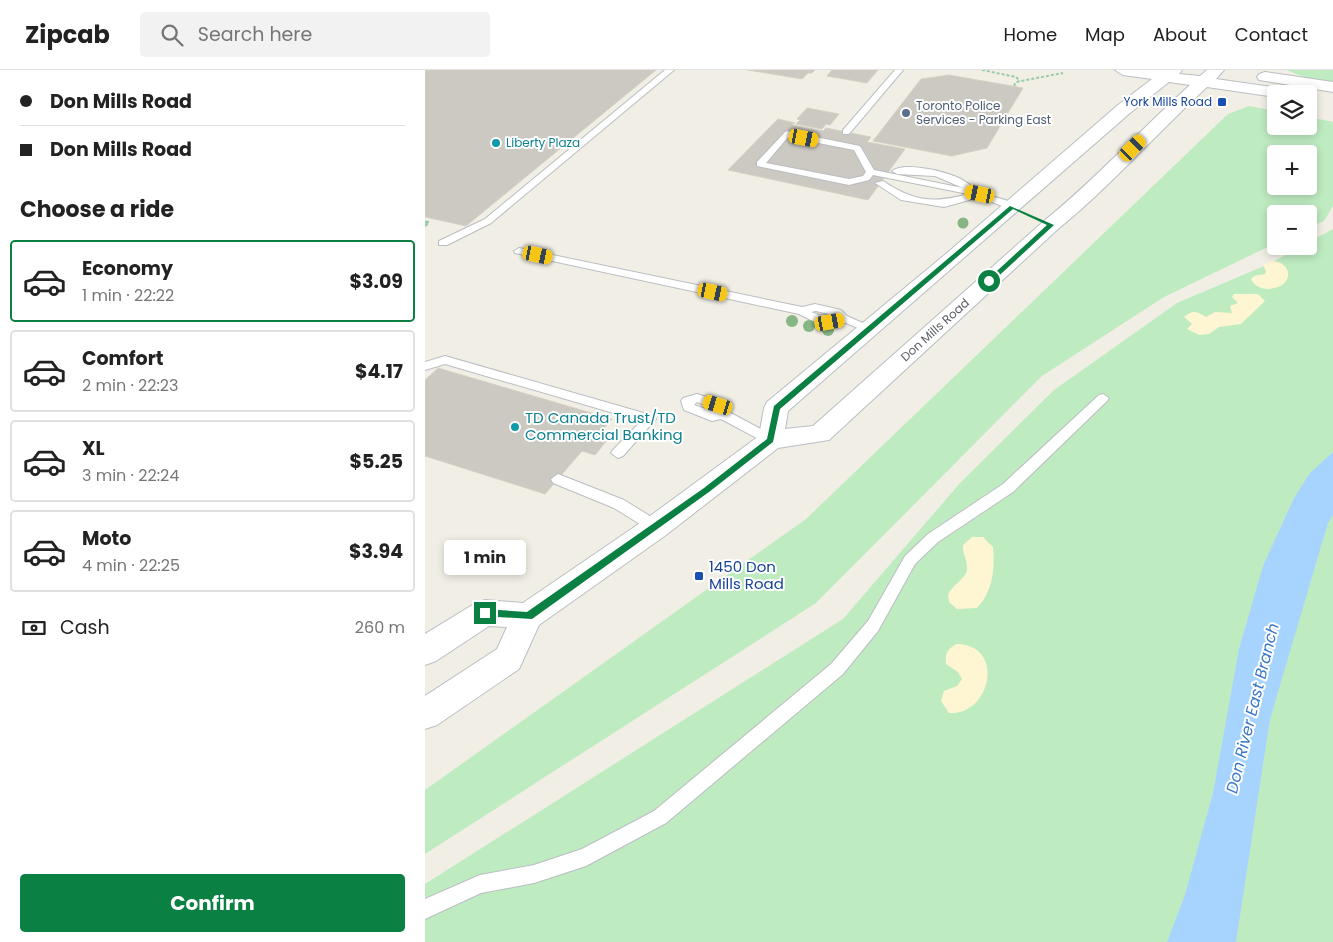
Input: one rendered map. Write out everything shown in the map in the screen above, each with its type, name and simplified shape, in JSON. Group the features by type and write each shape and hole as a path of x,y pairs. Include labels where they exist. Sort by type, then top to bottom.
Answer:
{"main road":[{"path":"1123,70 1213,74 1333,87"},
{"name":"Don Mills Road","path":"1170,73 1124,109 1032,216 891,339 776,408 771,440 820,434 891,339 1032,216 1081,201 1159,122 1213,74"},
{"path":"1213,74 1267,89"},
{"path":"1317,98 1333,100"},
{"path":"425,714 508,659 529,616 656,527 771,440"},
{"path":"425,651 485,613 529,616"}],"lane":[{"path":"443,243 489,221 670,70"},
{"path":"846,132 899,70"},
{"path":"871,172 866,178 849,182 760,164 786,134 857,148 871,172 980,194"},
{"path":"887,172 925,171 956,178 980,194 1032,216"},
{"path":"879,183 901,197 944,204 980,194"},
{"path":"519,251 803,310 809,317 830,322 843,319 891,339"},
{"path":"425,366 445,360 650,419 618,453"},
{"path":"425,909 480,884 534,874 586,857 660,817 837,669 873,626 910,560 933,538 1008,488 1103,398"},
{"path":"722,414 771,440"},
{"path":"558,480 619,504 656,527"}],"path":[{"path":"982,70 1015,77 1021,81"},
{"path":"1013,86 1016,82 1063,73"},
{"path":"425,222 429,222 425,226"}],"green space":[{"path":"1287,70 1333,70 1333,90"},
{"path":"1249,106 1267,109 1267,135 1317,135 1317,119 1333,122 1333,206 1324,221 1317,224 1317,205 1267,205 1267,247 1164,297 1042,376 816,603 425,854 425,790 806,519 1228,114"},
{"path":"1333,229 1333,942 425,942 425,884 843,619 960,483 1054,390 1177,303 1286,255 1317,255 1317,238"}],"sand":[{"path":"1271,261 1285,266 1288,277 1278,287 1261,288 1251,279 1254,276 1265,274 1266,271 1263,265"},
{"path":"1234,294 1258,294 1265,301 1241,324 1219,327 1209,334 1199,335 1187,329 1192,324 1184,317 1192,312 1206,317 1215,312 1232,313 1230,306 1238,303 1232,297"},
{"path":"972,537 983,537 993,547 992,579 987,594 977,608 957,609 949,602 948,595 966,572 967,566 963,545"},
{"path":"957,644 972,647 982,656 987,667 987,680 983,693 975,704 963,711 949,713 941,701 944,691 957,686 962,679 958,672 946,664 946,657 947,652"}],"water":[{"name":"Don River East Branch","path":"1333,452 1333,515 1328,523 1270,719 1236,942 1167,942 1184,898 1213,793 1239,649 1263,566 1294,498 1310,473"}],"building":[{"name":"Liberty Plaza","path":"425,70 656,70 466,226 425,217"},
{"path":"748,70 815,70 812,73 808,73 802,79"},
{"path":"832,70 878,70 867,83 827,76"},
{"path":"949,75 1023,88 987,148 952,156 873,141 921,79"},
{"path":"807,108 839,114 830,125 826,124 822,129 796,124 800,120 797,119"},
{"path":"778,119 795,123 792,125 823,131 826,128 871,137 867,142 905,149 868,200 728,170"},
{"name":"TD Canada Trust/TD Commercial Banking","path":"438,368 612,419 597,436 608,439 595,455 582,451 545,494 425,456 425,380"}],"place":[{"name":"York Mills Road","path":"1222,102"},
{"name":"Toronto Police Services - Parking East","path":"906,113"},
{"name":"Liberty Plaza","path":"496,143"},
{"name":"TD Canada Trust/TD Commercial Banking","path":"515,427"},
{"name":"1450 Don Mills Road","path":"699,576"}],"route":[{"path":"485,613 529,616 707,490 771,440 776,408 1012,207 1051,225 989,281"}]}
